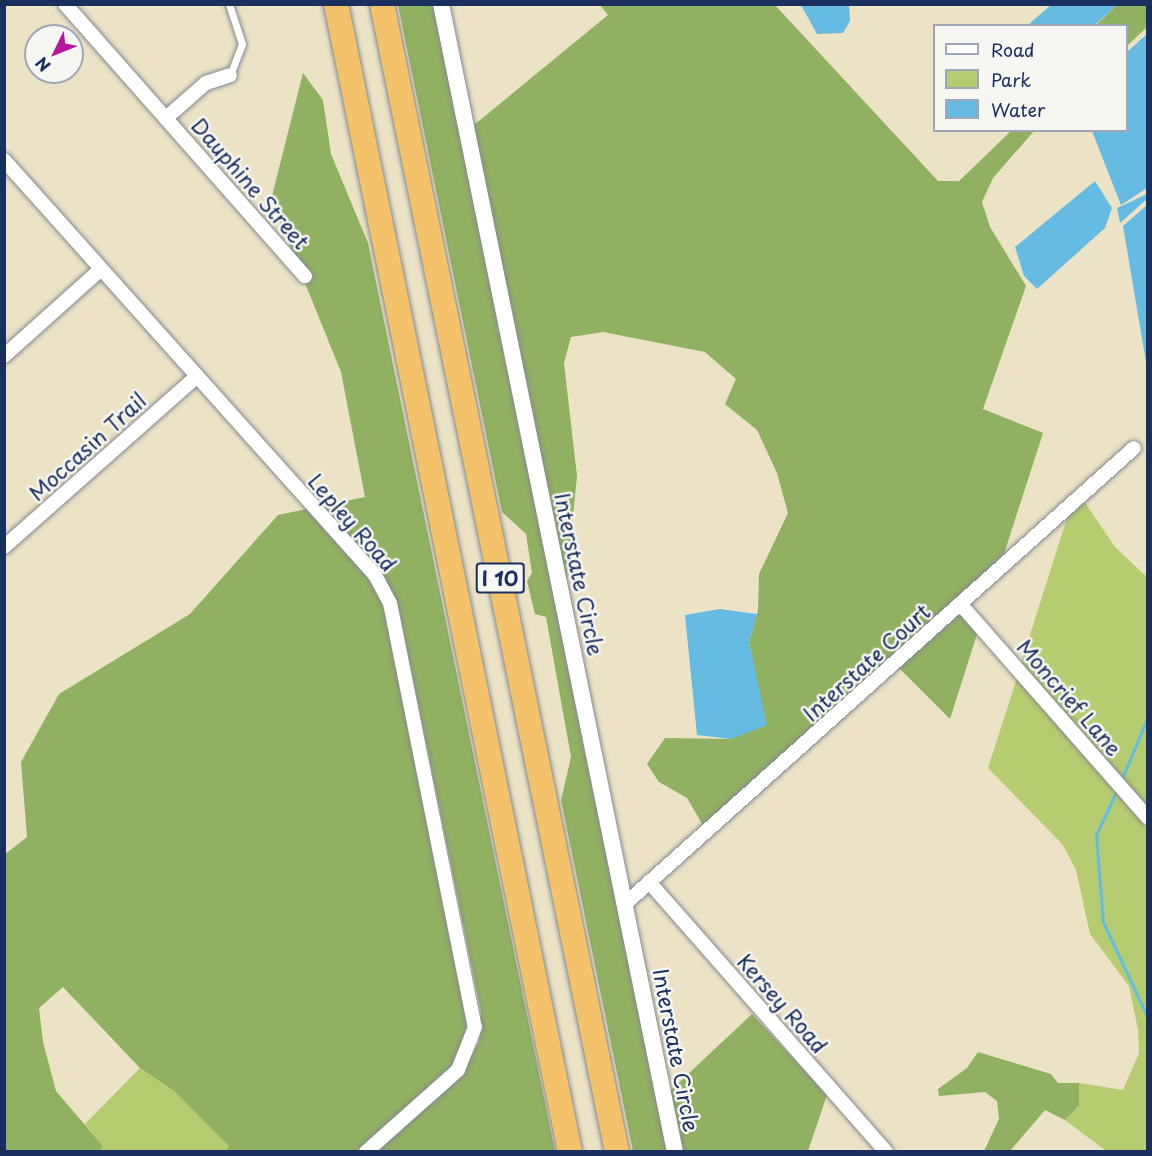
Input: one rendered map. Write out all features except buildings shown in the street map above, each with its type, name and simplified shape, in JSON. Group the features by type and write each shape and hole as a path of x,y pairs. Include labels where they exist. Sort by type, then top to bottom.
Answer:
{"highway":[{"name":"I 10","path":"336,4 570,1152"},
{"name":"I 10","path":"382,4 617,1152"}],"street":[{"name":"Dauphine Street","path":"65,4 305,276"},
{"name":"Interstate Circle","path":"441,4 675,1152"},
{"name":"Dauphine Street","path":"166,118 206,83 230,75"},
{"name":"Lepley Road","path":"4,160 375,575 390,603 475,1013 471,1046 458,1070 366,1152"},
{"path":"4,356 101,270"},
{"name":"Moccasin Trail","path":"4,548 197,376"},
{"name":"Interstate Court","path":"625,904 1134,448"},
{"name":"Moncrief Lane","path":"961,604 1148,818"},
{"name":"Kersey Road","path":"649,882 886,1152"}],"lane":[{"path":"229,4 242,44 230,75"}],"green space":[{"path":"774,4 938,181 959,181 1010,132 1033,132 993,178 982,202 990,227 1026,286 983,409 1043,433 1002,560 704,827 687,798 659,782 647,764 665,738 731,739 756,680 749,642 758,610 759,574 788,513 777,473 757,430 725,404 736,379 705,352 603,332 571,337 564,363 577,476 566,588 474,125 608,15 600,5"},
{"path":"398,5 435,5 668,1151 633,1151 561,800 571,757 546,617 535,614 527,581 532,573 526,534 502,512"},
{"path":"1117,5 1147,5 1147,27 1128,45 1128,24 1097,24"},
{"path":"303,73 323,100 331,154 368,243 555,1151 374,1151 461,1074 479,1042 481,1012 399,610 380,571 322,506 365,497 341,372 305,283 313,276 292,251 271,200"},
{"path":"1084,501 1115,547 1147,577 1147,808 1021,663 1068,515"},
{"path":"307,509 370,579 384,606 469,1027 453,1066 357,1151 226,1151 229,1146 174,1091 140,1068 63,987 39,1008 43,1042 56,1091 103,1146 100,1151 5,1152 4,855 27,837 21,762 59,694 190,614 278,515"},
{"path":"960,613 978,631 950,719 899,668"},
{"path":"1017,678 1147,828 1147,1151 1106,1151 1065,1120 1079,1106 1079,1083 1123,1090 1139,1053 1138,1030 1129,986 1090,934 1076,870 1063,845 988,768"},
{"path":"752,1014 827,1095 808,1151 681,1152 669,1092"},
{"path":"978,1052 1051,1074 1058,1083 1079,1083 1079,1106 1065,1120 1045,1110 1010,1151 984,1151 999,1119 997,1101 985,1092 939,1096 938,1089 967,1068"},
{"path":"140,1068 174,1091 230,1146 226,1152 100,1151 103,1146 85,1124"}],"water":[{"path":"1051,4 1117,5 1096,24 1029,24"},
{"path":"801,5 849,5 850,21 843,33 817,34"},
{"path":"1147,34 1147,188 1121,205 1092,132 1128,132 1128,51"},
{"path":"1095,181 1112,208 1105,228 1037,289 1024,276 1015,247"},
{"path":"1147,194 1147,199 1120,223 1117,208"},
{"path":"1147,205 1147,368 1123,226"},
{"path":"720,609 757,614 749,642 767,725 731,739 697,735 685,615"}],"waterway":[{"path":"1121,781 1148,716"},
{"path":"1117,790 1096,835 1103,922 1148,1018"}]}
